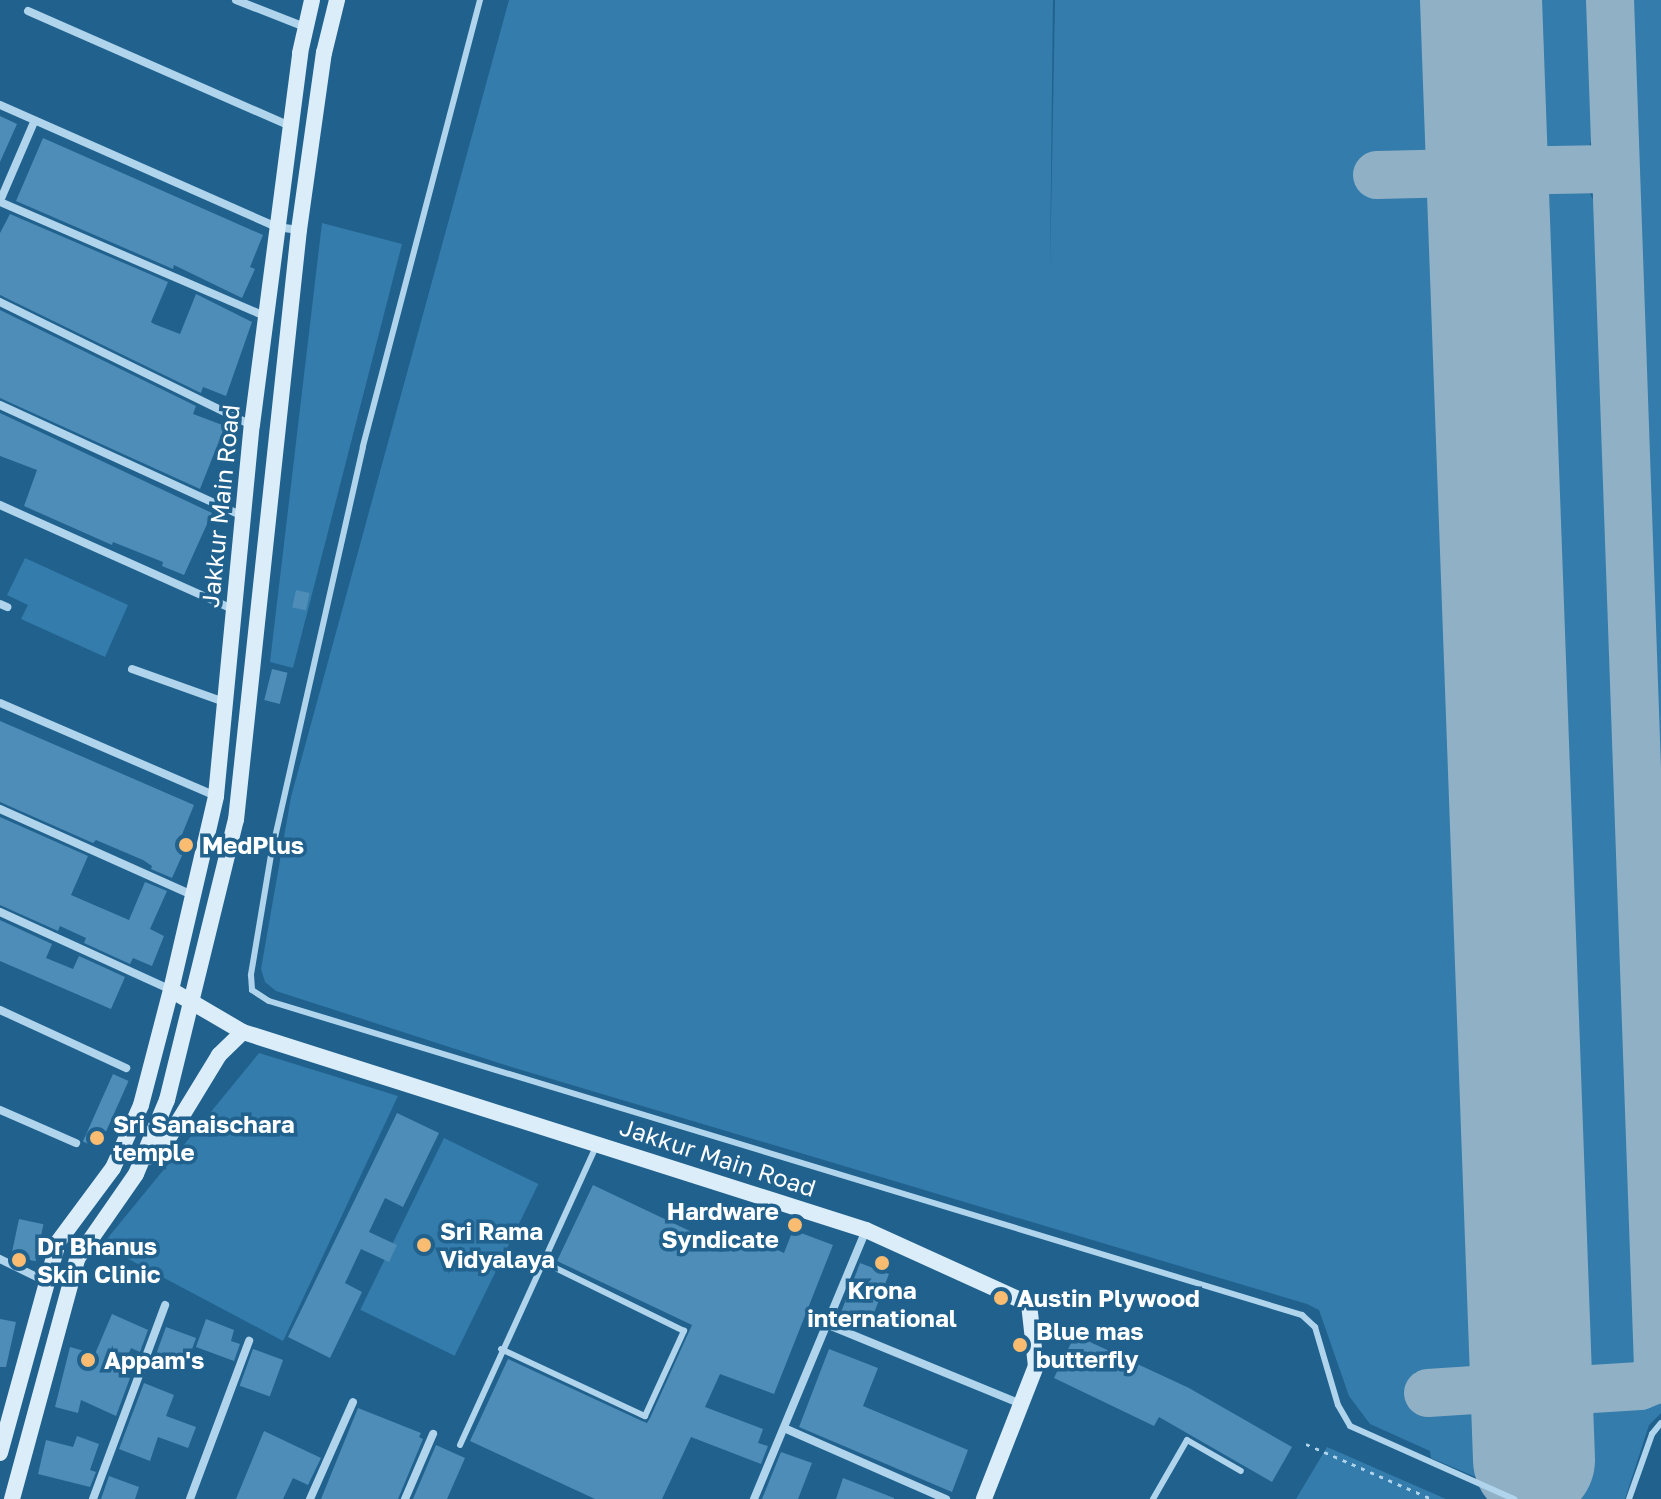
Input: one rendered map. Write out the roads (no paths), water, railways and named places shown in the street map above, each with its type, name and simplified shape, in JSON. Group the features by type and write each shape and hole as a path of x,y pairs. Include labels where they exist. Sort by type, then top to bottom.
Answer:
{"main road":[{"name":"Jakkur Main Road","path":"312,0 290,126 252,425 216,796 171,990 243,1032 866,1230 1029,1304 1036,1366 984,1499"},
{"name":"Jakkur Main Road","path":"194,1001 236,820 299,230 320,79 337,0"},
{"path":"0,1453 47,1282 67,1227 113,1168 124,1147 144,1094 171,990"},
{"path":"142,1163 167,1100 194,1001"},
{"path":"12,1499 77,1259 142,1163 169,1137 219,1055 243,1032"}],"street":[{"path":"236,0 305,27"},
{"path":"28,11 290,126"},
{"path":"0,105 277,227 299,230"},
{"path":"34,122 0,201 266,317"},
{"path":"0,302 252,425"},
{"path":"0,405 243,517"},
{"path":"0,505 234,610"},
{"path":"132,669 225,703"},
{"path":"0,703 216,796"},
{"path":"0,809 192,895"},
{"path":"0,912 171,990"},
{"path":"0,1010 126,1068"},
{"path":"0,1110 76,1143"},
{"path":"754,1499 866,1230"},
{"path":"0,1259 47,1282"},
{"path":"93,1499 165,1305"},
{"path":"826,1324 1021,1404"},
{"path":"190,1499 249,1341"},
{"path":"310,1499 353,1402"},
{"path":"784,1428 946,1499"},
{"path":"405,1499 433,1434"}],"lane":[{"path":"480,0 363,447 271,855 251,975 252,990 259,997 284,1005 1302,1315 1315,1327 1338,1405 1350,1426 1514,1499"},
{"path":"460,1445 597,1143"},
{"path":"501,1349 645,1416 684,1331 543,1262"},
{"path":"1629,1499 1652,1434 1661,1423"},
{"path":"1153,1499 1187,1440 1241,1471"}],"place":[{"name":"MedPlus","path":"186,845"},
{"name":"Sri Sanaischara temple","path":"97,1138"},
{"name":"Hardware Syndicate","path":"795,1225"},
{"name":"Sri Rama Vidyalaya","path":"424,1245"},
{"name":"Dr Bhanus Skin Clinic","path":"19,1260"},
{"name":"Krona international","path":"882,1263"},
{"name":"Austin Plywood","path":"1001,1298"},
{"name":"Blue mas butterfly","path":"1020,1345"},
{"name":"Appam's","path":"88,1360"}]}
